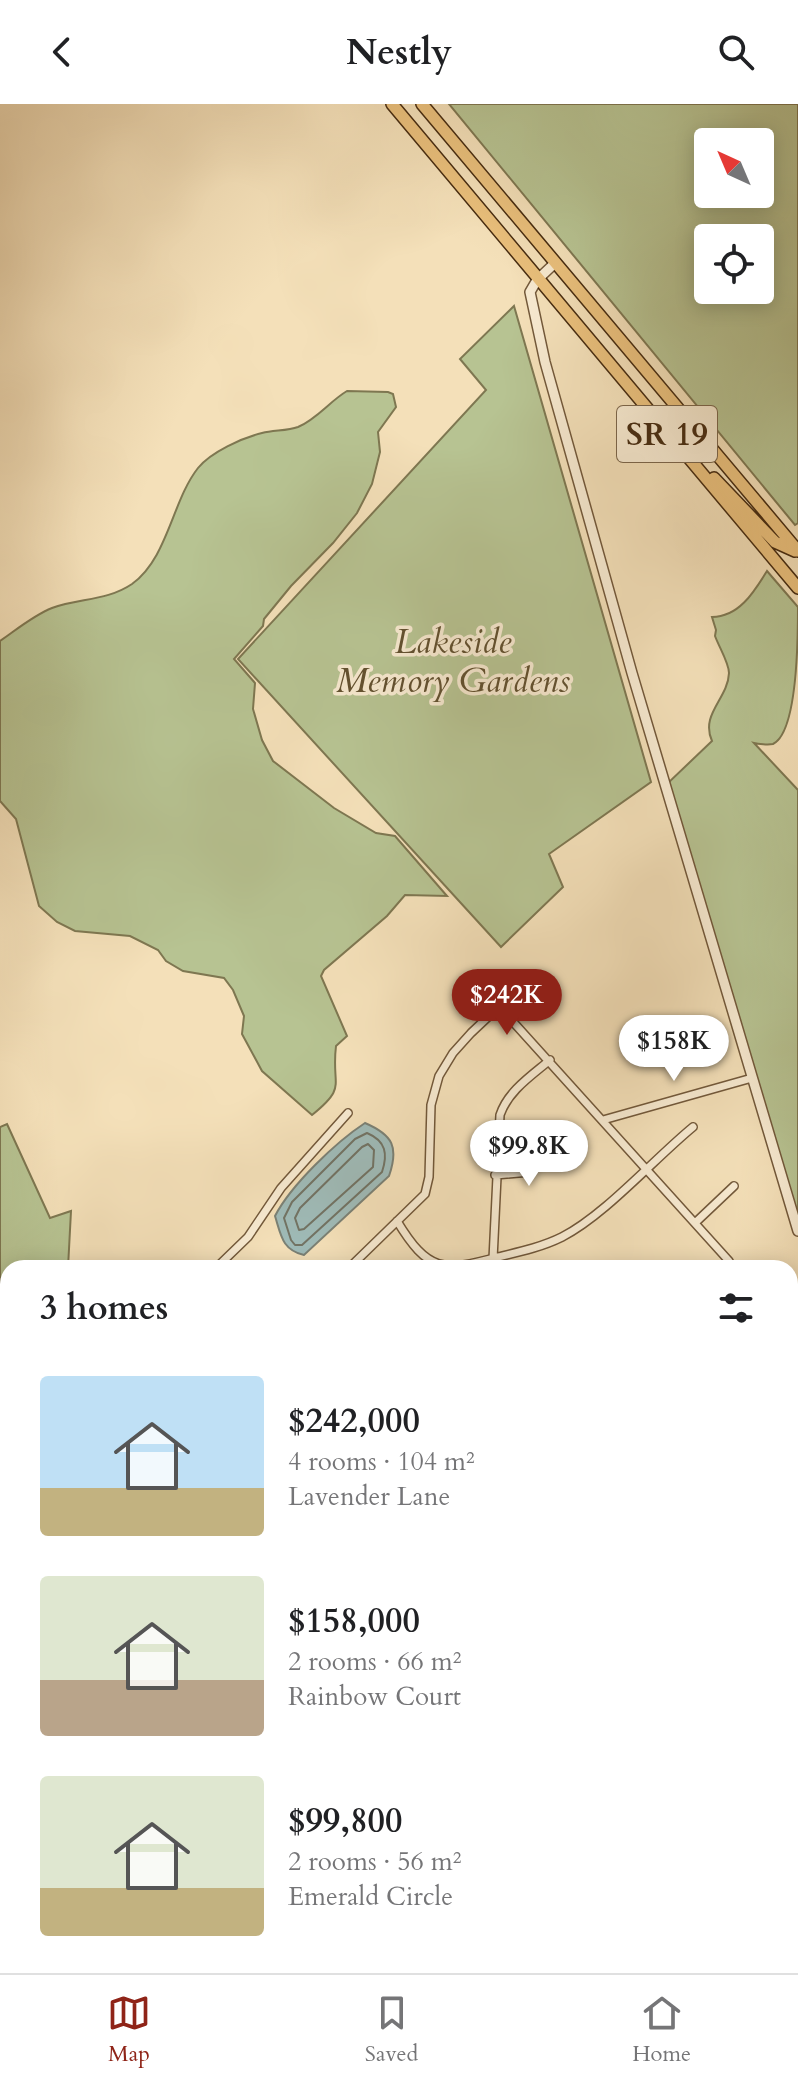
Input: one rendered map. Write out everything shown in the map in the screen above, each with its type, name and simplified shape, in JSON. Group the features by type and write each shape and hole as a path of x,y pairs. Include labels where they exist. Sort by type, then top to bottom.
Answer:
{"main road":[{"name":"SR 19","path":"392,104 798,588"},
{"name":"SR 19","path":"422,104 798,552"},
{"path":"691,462 704,467 775,542 798,552"},
{"path":"782,568 798,575"}],"street":[{"path":"554,264 537,280 530,292 549,377 636,687 798,1231"},
{"path":"357,1260 427,1190 434,1089 447,1062 493,1013 504,1013 550,1060 728,1260"},
{"path":"493,1259 495,1175 502,1108 517,1089 550,1060"},
{"path":"603,1120 752,1078"},
{"path":"224,1260 248,1237 281,1188 348,1113"},
{"path":"485,1260 561,1238 595,1213 693,1127"},
{"path":"495,1175 530,1172 547,1158"},
{"path":"696,1222 734,1186"},
{"path":"397,1221 414,1247 432,1260"}],"green space":[{"path":"449,104 798,104 798,523 795,525"},
{"name":"Lakeside Memory Gardens","path":"514,306 651,782 549,854 563,887 501,947 238,659 486,390 460,359"},
{"path":"347,391 393,394 396,407 378,432 380,452 372,484 357,513 291,586 264,619 263,626 234,659 255,683 253,709 262,740 273,761 334,808 376,833 395,836 447,896 405,895 387,916 324,970 321,976 347,1036 336,1046 334,1091 312,1115 262,1071 242,1034 244,1016 224,978 183,971 166,961 158,950 130,936 75,931 57,922 39,906 16,819 0,801 0,641 52,608 113,594 132,584 154,560 189,481 204,462 245,438 298,427"},
{"path":"767,571 798,607 795,683 787,722 781,736 773,744 754,743 798,790 798,1216 668,783 712,741 709,723 729,673 715,636 712,617 738,608"},
{"path":"7,1124 50,1218 71,1211 68,1260 0,1260 0,1127"}],"water":[{"path":"365,1123 382,1132 391,1143 393,1157 389,1176 304,1255 297,1253 284,1241 275,1216 315,1165"}]}
